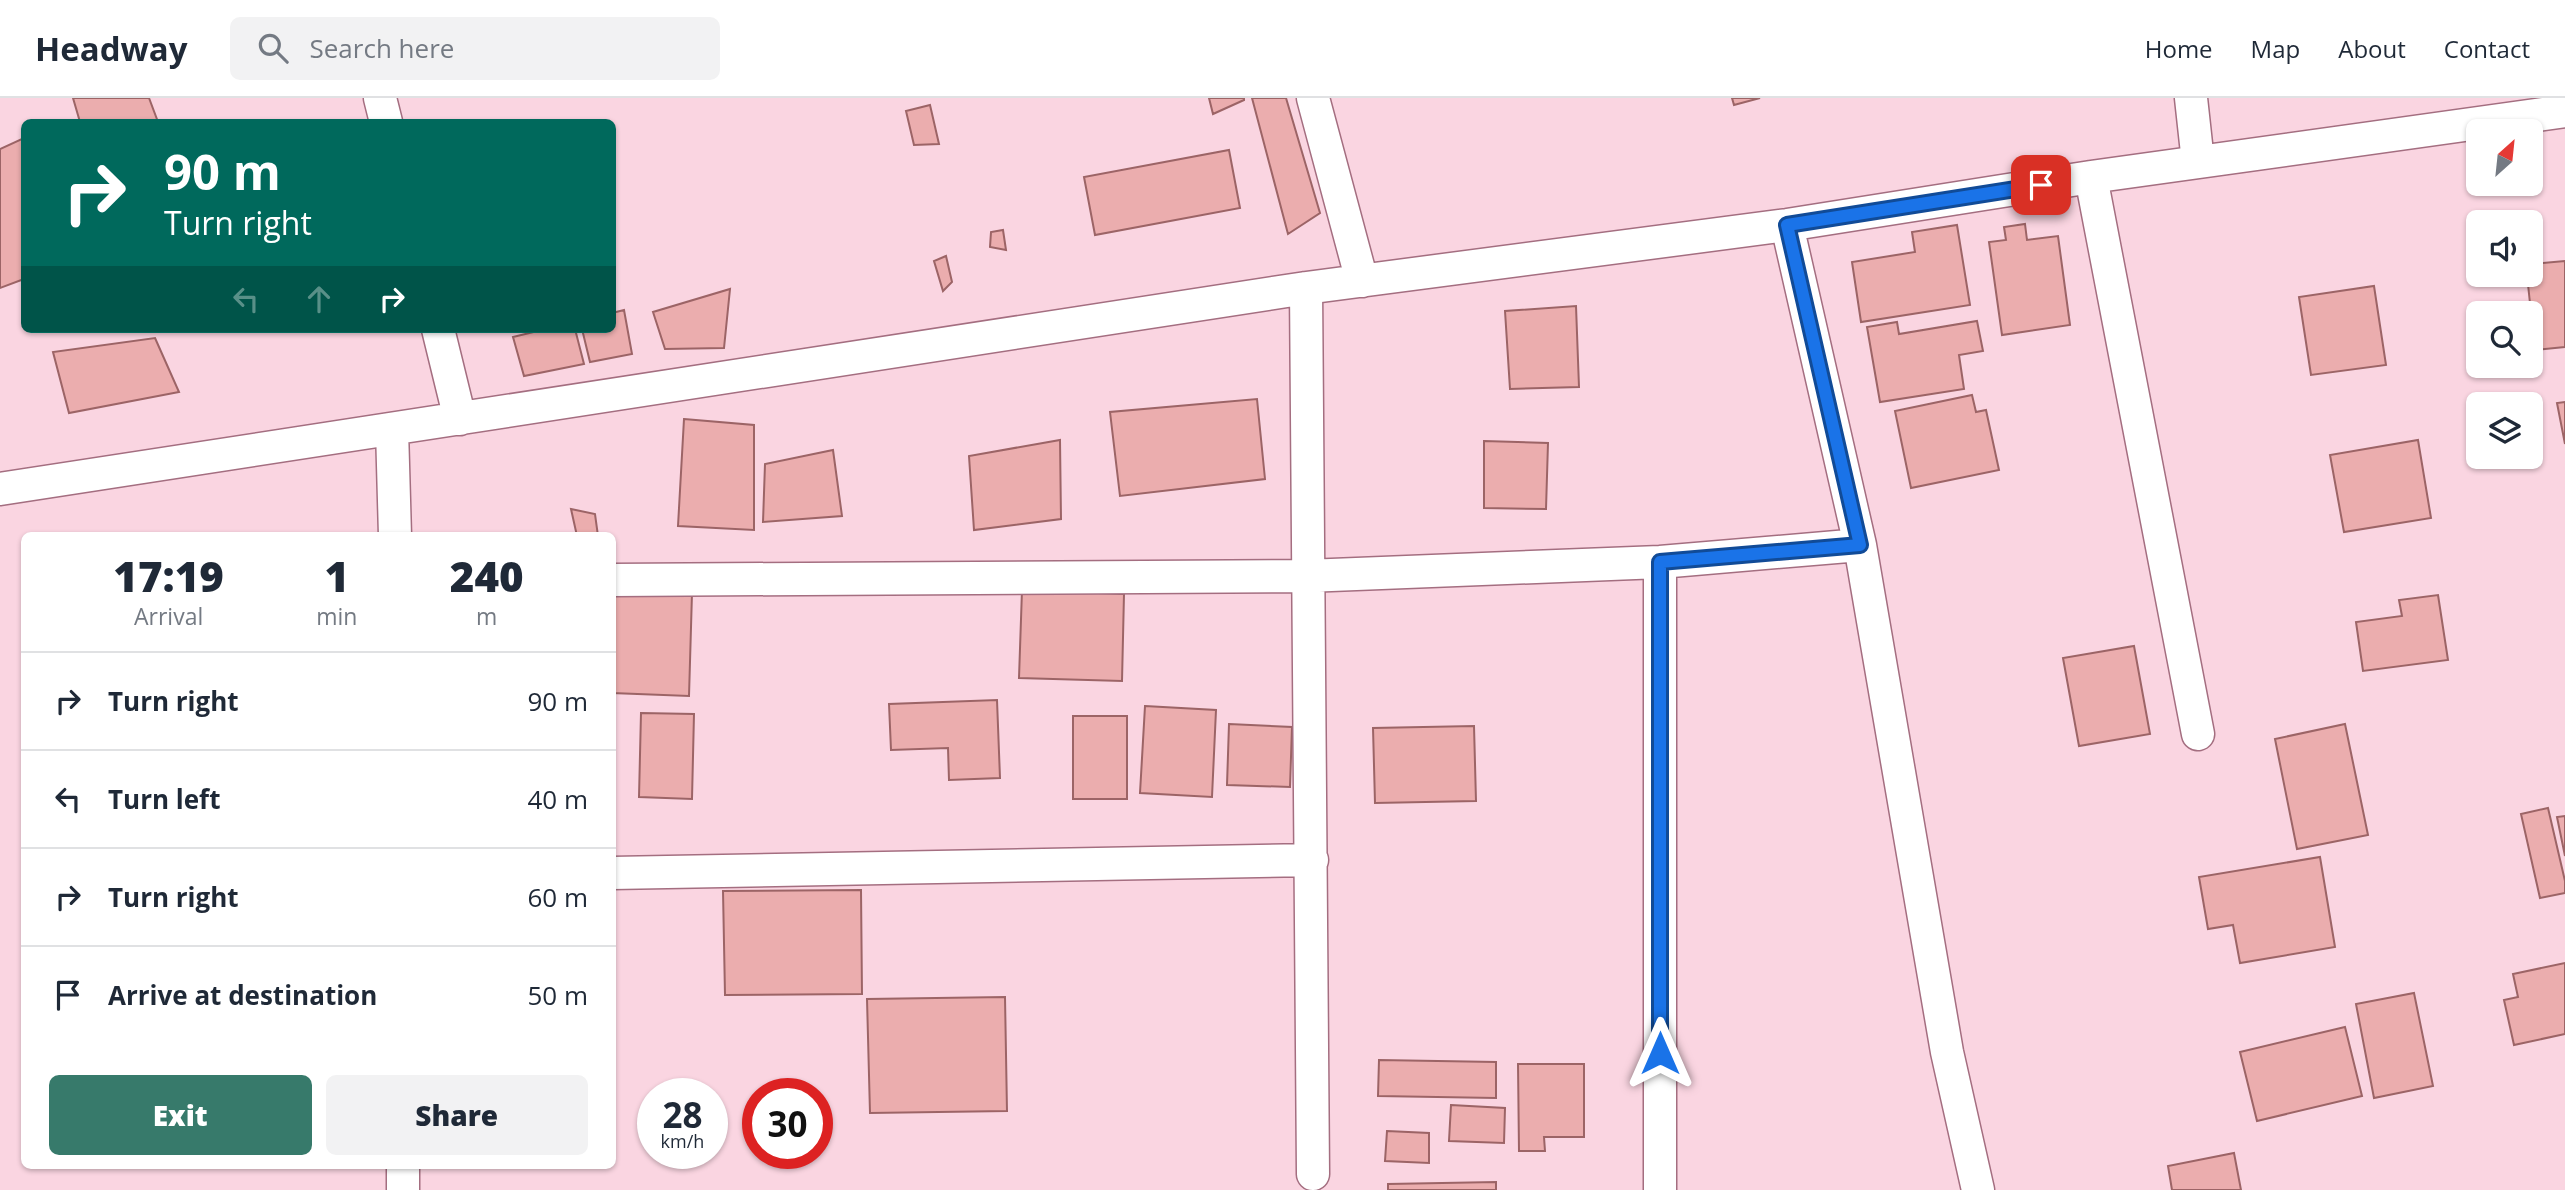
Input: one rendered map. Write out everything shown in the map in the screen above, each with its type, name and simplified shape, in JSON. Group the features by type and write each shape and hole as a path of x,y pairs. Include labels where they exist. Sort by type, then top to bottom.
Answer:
{"street":[{"path":"380,98 386,119"},
{"path":"1313,98 1362,281"},
{"path":"2192,98 2198,162"},
{"path":"0,489 1306,288 1787,225 2091,177 2565,111"},
{"path":"2091,177 2198,734"},
{"path":"1787,225 1860,545 1947,1052 1978,1190"},
{"path":"1306,288 1306,576 1312,860 1313,1174"},
{"path":"439,333 460,419"},
{"path":"392,429 395,532"},
{"path":"616,580 1306,576 1660,562 1860,545"},
{"path":"1660,562 1660,1190"},
{"path":"616,873 1312,860"},
{"path":"402,1169 403,1190"}],"building":[{"path":"73,98 149,98 157,119 79,119"},
{"path":"1209,98 1244,98 1244,100 1213,114"},
{"path":"1252,98 1286,98 1320,213 1288,234"},
{"path":"1732,98 1760,98 1734,105"},
{"path":"930,105 939,144 914,145 906,111"},
{"path":"21,139 21,280 0,288 0,149"},
{"path":"1229,150 1240,208 1095,235 1084,177"},
{"path":"2025,224 2027,240 2058,236 2070,325 2002,335 1989,242 2006,240 2004,227"},
{"path":"1957,225 1970,305 1861,322 1852,262 1915,252 1912,232"},
{"path":"1003,230 1006,250 990,247 991,232"},
{"path":"946,256 952,282 943,291 934,261"},
{"path":"2565,261 2565,347 2543,349 2543,301 2530,301 2528,287 2543,287 2543,263"},
{"path":"2374,286 2386,365 2311,375 2299,297"},
{"path":"730,289 724,348 665,349 653,312"},
{"path":"1576,306 1579,387 1510,389 1505,311"},
{"path":"624,310 632,354 590,362 583,333 616,333 616,312"},
{"path":"1977,321 1983,351 1959,355 1964,389 1880,402 1867,327 1897,322 1899,334"},
{"path":"530,333 576,333 584,364 524,376 513,337"},
{"path":"155,338 179,392 69,413 53,352"},
{"path":"1972,395 1976,412 1986,410 1999,470 1911,488 1895,411"},
{"path":"1257,399 1265,479 1120,496 1110,412"},
{"path":"2565,402 2565,444 2557,403"},
{"path":"684,419 754,425 754,530 678,526"},
{"path":"1060,440 1061,519 974,530 969,456"},
{"path":"2418,440 2431,518 2344,532 2330,455"},
{"path":"1484,441 1548,443 1546,509 1484,508"},
{"path":"833,450 842,516 763,522 765,464"},
{"path":"571,509 595,514 597,532 576,532"},
{"path":"616,590 692,593 689,696 616,693"},
{"path":"1022,590 1124,594 1122,681 1019,678"},
{"path":"2438,595 2448,660 2363,671 2356,622 2402,616 2399,600"},
{"path":"2134,646 2150,734 2079,746 2063,658"},
{"path":"997,700 1000,778 949,780 948,748 891,750 889,704"},
{"path":"1145,706 1216,710 1212,797 1140,793"},
{"path":"641,713 694,714 692,799 639,797"},
{"path":"1073,716 1127,716 1127,799 1073,799"},
{"path":"1229,724 1292,727 1290,787 1227,785"},
{"path":"2345,724 2368,835 2297,849 2275,739"},
{"path":"1474,726 1476,801 1375,803 1373,728"},
{"path":"2548,808 2565,881 2565,893 2540,898 2521,814"},
{"path":"2565,816 2565,856 2557,817"},
{"path":"2320,857 2335,947 2240,963 2233,925 2208,929 2199,877"},
{"path":"861,890 862,994 725,995 723,891"},
{"path":"2565,963 2565,1034 2514,1045 2504,1000 2518,997 2513,974"},
{"path":"2414,993 2433,1086 2374,1098 2356,1004"},
{"path":"1005,997 1007,1111 870,1113 867,999"},
{"path":"2345,1027 2362,1096 2257,1121 2240,1052"},
{"path":"1379,1060 1496,1062 1496,1098 1378,1096"},
{"path":"1518,1064 1584,1064 1584,1137 1544,1137 1545,1151 1519,1151"},
{"path":"1451,1105 1505,1108 1504,1143 1449,1141"},
{"path":"1387,1131 1429,1133 1429,1163 1385,1161"},
{"path":"2234,1153 2241,1190 2172,1190 2168,1166"},
{"path":"1496,1182 1496,1190 1388,1190 1388,1184"}],"route":[{"path":"1660,1053 1660,562 1860,545 1787,225 2041,185"}]}
